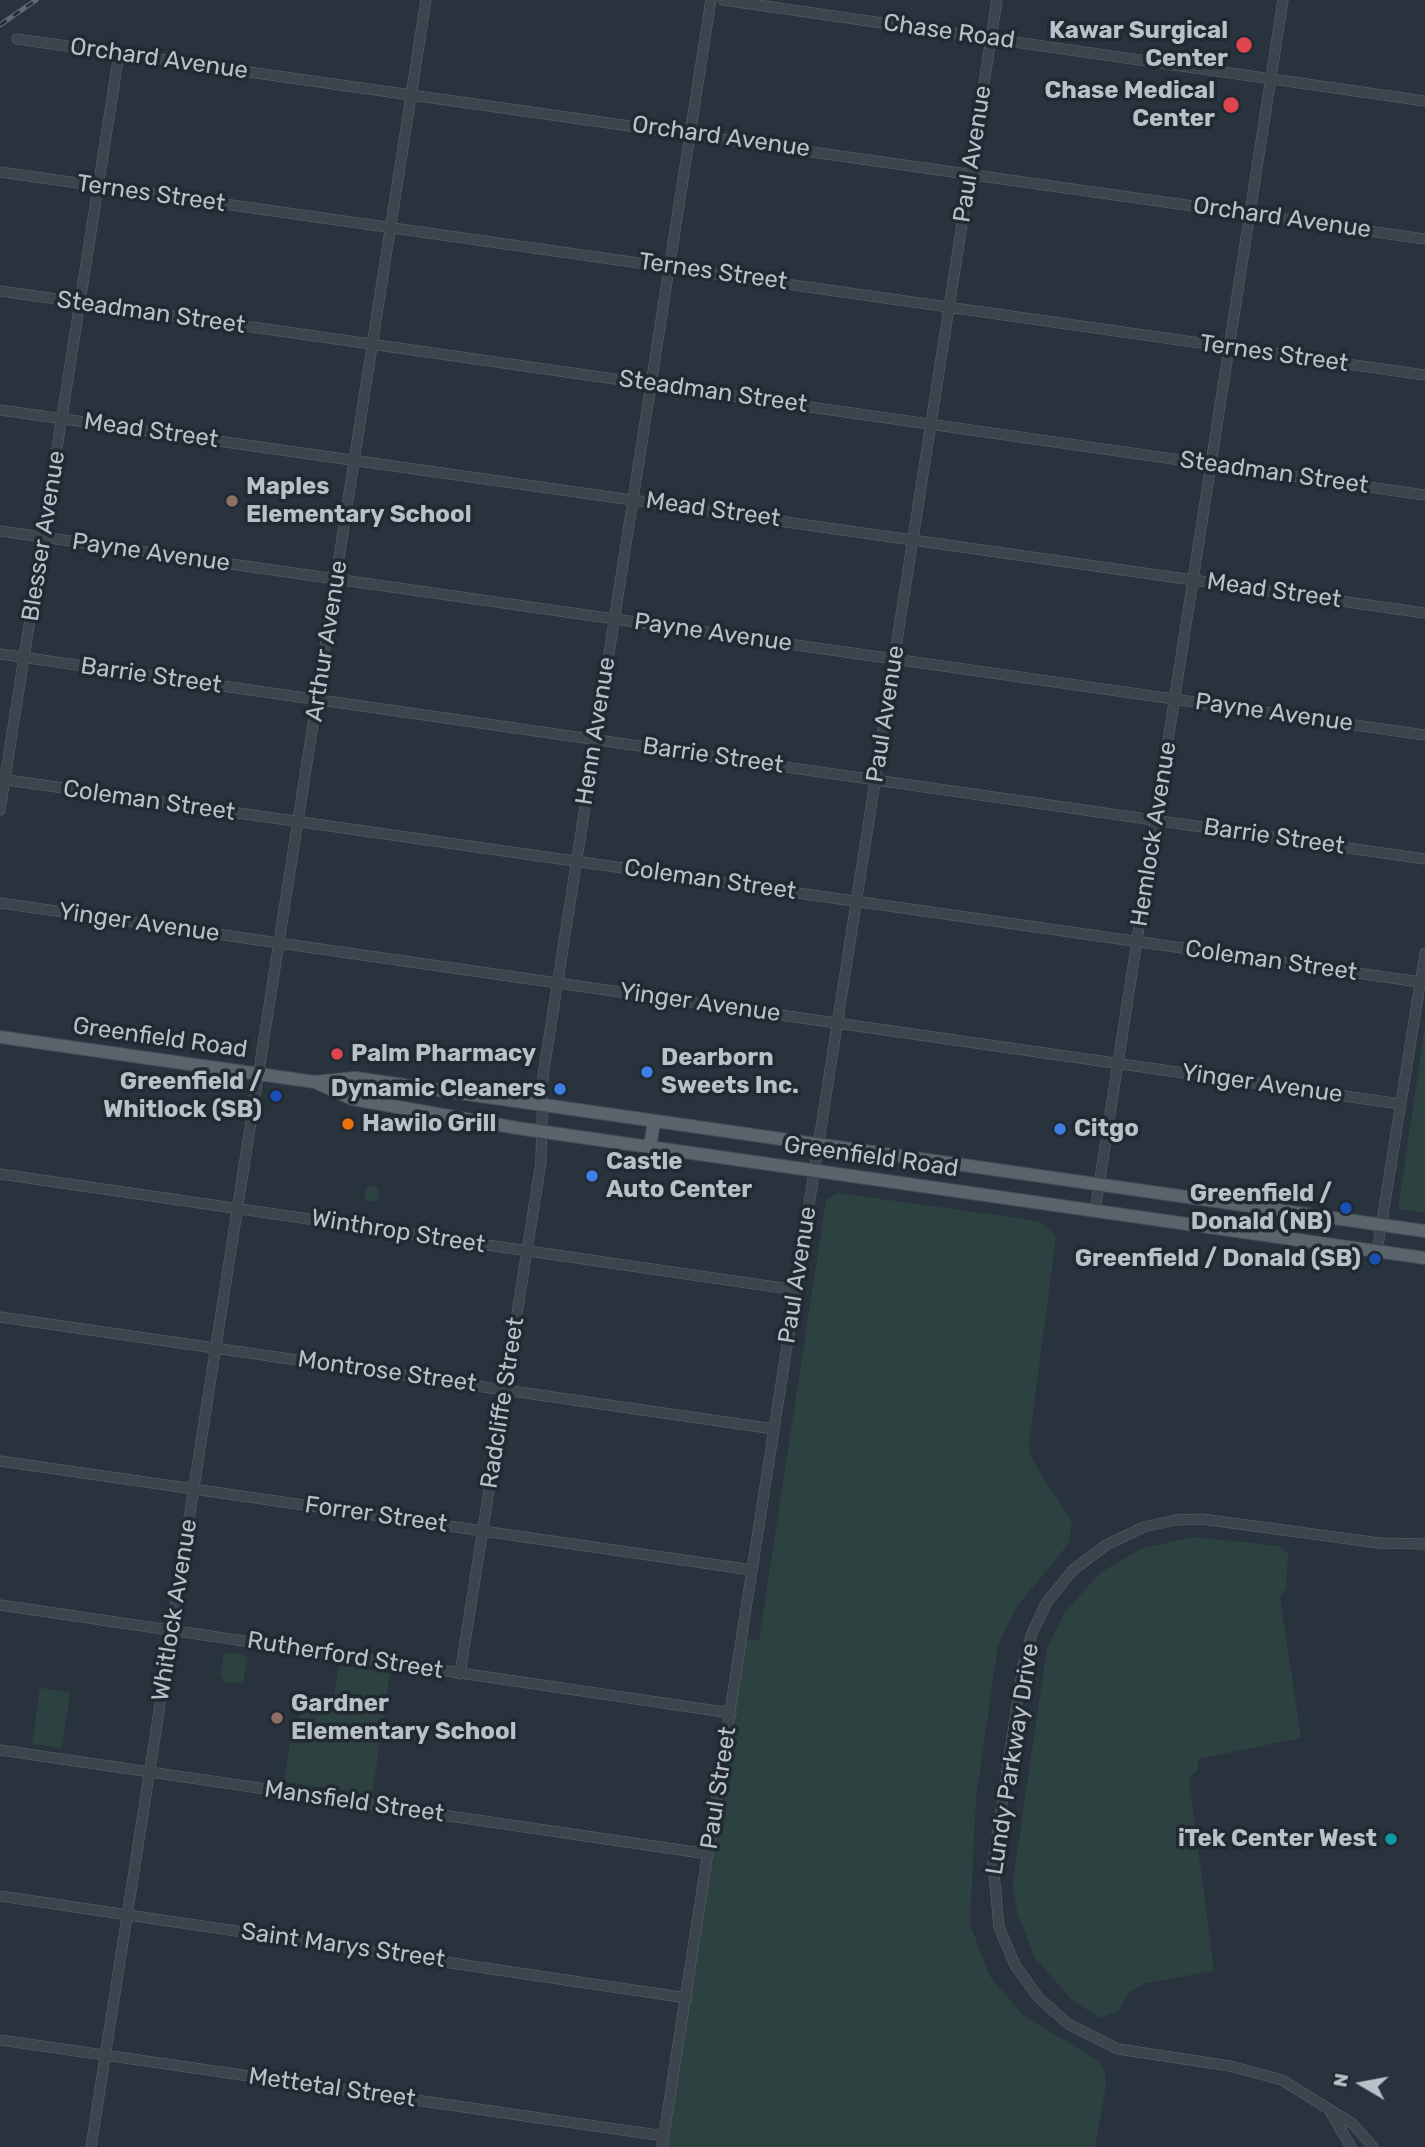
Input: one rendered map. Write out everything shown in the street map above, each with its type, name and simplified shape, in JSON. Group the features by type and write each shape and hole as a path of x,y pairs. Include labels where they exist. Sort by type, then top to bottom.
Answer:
{"main road":[{"name":"Greenfield Road","path":"0,1037 315,1082 352,1098 542,1132 1425,1258"},
{"name":"Greenfield Road","path":"315,1082 355,1078 1425,1231"},
{"path":"650,1147 654,1121"}],"street":[{"name":"Arthur Avenue","path":"259,1073 426,0"},
{"name":"Henn Avenue","path":"542,1132 543,1076 557,982 711,0"},
{"name":"Chase Road","path":"723,0 1425,101"},
{"name":"Paul Avenue","path":"774,1429 997,0"},
{"name":"Hemlock Avenue","path":"1095,1211 1283,0"},
{"name":"Orchard Avenue","path":"17,39 1425,239"},
{"name":"Blesser Avenue","path":"0,810 2,780 24,658 119,54"},
{"name":"Ternes Street","path":"0,172 669,265 1425,375"},
{"name":"Steadman Street","path":"0,291 1425,495"},
{"name":"Mead Street","path":"0,410 1425,612"},
{"name":"Payne Avenue","path":"0,531 1425,735"},
{"name":"Barrie Street","path":"0,654 1425,859"},
{"name":"Coleman Street","path":"2,780 1420,982"},
{"name":"Yinger Avenue","path":"0,903 1401,1104"},
{"path":"1377,1252 1425,953"},
{"name":"Whitlock Avenue","path":"91,2147 259,1073"},
{"name":"Radcliffe Street","path":"460,1674 541,1162 542,1132"},
{"name":"Winthrop Street","path":"0,1174 796,1290"},
{"name":"Montrose Street","path":"0,1317 774,1429"},
{"name":"Paul Street","path":"663,2142 774,1429"},
{"name":"Forrer Street","path":"0,1461 752,1570"},
{"name":"Lundy Parkway Drive","path":"1373,2147 1353,2124 1282,2080 1263,2073 1118,2049 1095,2040 1068,2024 1038,1997 1015,1965 999,1927 993,1863 1023,1666 1032,1633 1047,1602 1073,1570 1106,1545 1144,1527 1175,1520 1202,1519 1378,1543 1425,1544"},
{"name":"Rutherford Street","path":"0,1605 731,1713"},
{"name":"Mansfield Street","path":"0,1751 708,1854"},
{"name":"Saint Marys Street","path":"0,1896 687,1998"},
{"name":"Mettetal Street","path":"0,2040 663,2142"},
{"name":"Lundy Parkway Drive","path":"1329,2109 1351,2147"}],"green space":[{"path":"1425,1026 1425,1213 1398,1209"},
{"path":"372,1186 380,1194 372,1202 364,1194"},
{"path":"838,1193 1039,1221 1056,1235 1029,1446 1031,1458 1072,1522 1069,1543 1015,1609 998,1645 976,1798 970,1925 991,1978 1024,2016 1099,2061 1105,2072 1106,2087 1095,2147 666,2147 746,1639 759,1640 826,1200"},
{"path":"1195,1537 1279,1546 1288,1553 1286,1589 1280,1596 1301,1738 1198,1759 1198,1770 1189,1778 1214,1971 1146,1983 1129,1992 1118,2012 1100,2018 1073,2001 1035,1958 1018,1915 1012,1887 1047,1648 1064,1613 1101,1572 1143,1548"},
{"path":"224,1652 248,1656 243,1684 225,1682 220,1676"},
{"path":"339,1665 390,1673 372,1795 287,1782 284,1779 294,1723 299,1723 303,1698 333,1702"},
{"path":"40,1688 70,1692 62,1748 32,1744"}],"railway":[{"path":"0,25 36,0"}],"place":[{"name":"Kawar Surgical Center","path":"1244,45"},
{"name":"Chase Medical Center","path":"1231,105"},
{"name":"Maples Elementary School","path":"232,501"},
{"name":"Palm Pharmacy","path":"337,1054"},
{"name":"Dearborn Sweets Inc.","path":"647,1072"},
{"name":"Dynamic Cleaners","path":"560,1089"},
{"name":"Greenfield / Whitlock (SB)","path":"276,1096"},
{"name":"Hawilo Grill","path":"348,1124"},
{"name":"Citgo","path":"1060,1129"},
{"name":"Castle Auto Center","path":"592,1176"},
{"name":"Greenfield / Donald (NB)","path":"1346,1208"},
{"name":"Greenfield / Donald (SB)","path":"1375,1259"},
{"name":"Gardner Elementary School","path":"277,1718"},
{"name":"iTek Center West","path":"1391,1839"}]}
